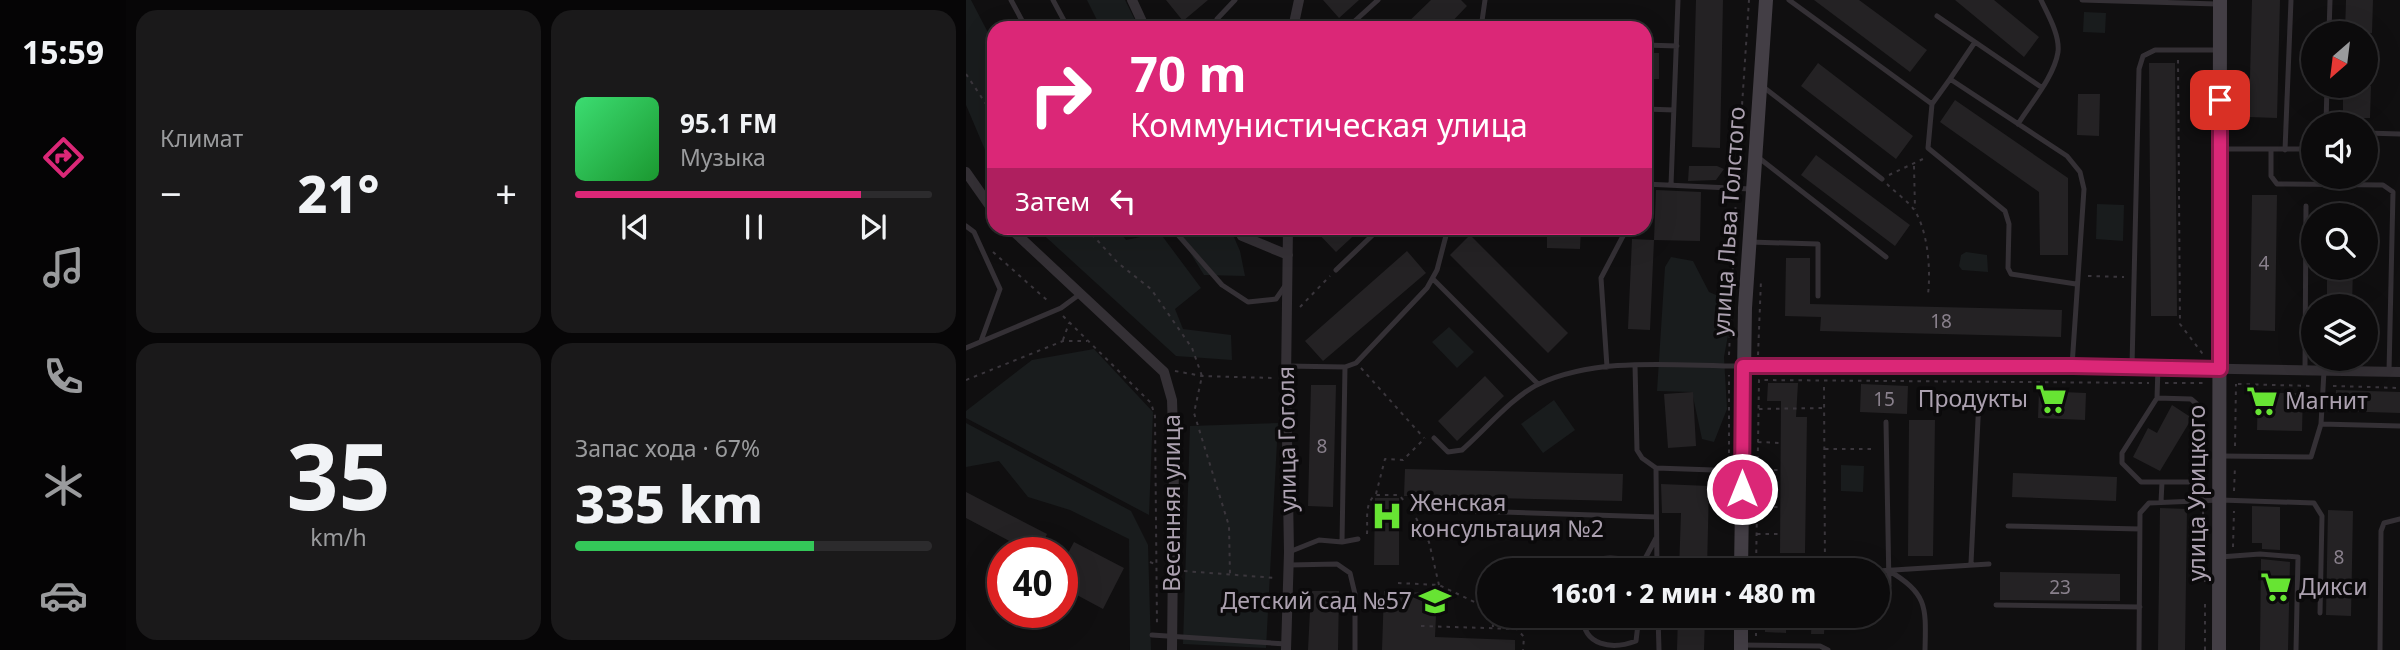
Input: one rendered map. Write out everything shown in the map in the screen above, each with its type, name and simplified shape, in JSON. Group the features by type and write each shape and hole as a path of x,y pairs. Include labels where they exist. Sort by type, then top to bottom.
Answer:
{"street":[{"path":"1132,0 1142,21"},
{"path":"1294,21 1299,0"},
{"name":"улица Льва Толстого","path":"1741,558 1743,366 1766,0"},
{"name":"улица Урицкого","path":"2218,650 2227,557 2227,456 2220,369 2220,2"},
{"path":"966,172 987,202"},
{"path":"1017,235 1164,372"},
{"path":"1242,235 1288,255"},
{"name":"улица Гоголя","path":"1286,647 1289,565 1286,378 1289,235"},
{"path":"1743,366 2073,366 2301,370"},
{"path":"2324,371 2395,372"},
{"name":"Весенняя улица","path":"1164,372 1172,400 1174,448 1172,650"},
{"path":"1743,628 1746,647"}],"lane":[{"path":"1011,0 1022,21"},
{"path":"1053,0 1064,21"},
{"path":"1216,21 1235,0"},
{"path":"1355,21 1378,0"},
{"path":"1482,21 1485,0"},
{"path":"1671,185 1678,0"},
{"path":"1789,0 1932,104"},
{"path":"2018,124 2041,87 2058,51 2056,33 2041,0"},
{"path":"2082,0 2220,2"},
{"path":"2285,150 2291,0"},
{"path":"2329,21 2330,0"},
{"path":"1937,16 2041,87"},
{"path":"1975,42 1932,104 1927,140 1933,155 2005,211 2009,223 2008,268 2011,274 2076,284"},
{"path":"1652,45 1676,46"},
{"path":"2132,367 2139,69 2143,56 2155,50 2220,50"},
{"path":"1950,79 2067,156 2080,172 2084,188 2076,275 2073,366"},
{"path":"1762,86 1882,179"},
{"path":"1652,109 1674,110"},
{"path":"2378,133 2400,134"},
{"path":"2220,149 2301,148"},
{"path":"2272,150 2271,176 2277,184 2301,185"},
{"path":"1756,156 1886,257"},
{"path":"1652,184 1754,189"},
{"path":"2378,185 2384,185 2393,192 2395,372"},
{"path":"966,226 974,232 1000,289 981,341"},
{"path":"1178,235 1222,285 1248,302 1276,299 1287,284"},
{"path":"1336,270 1373,235"},
{"path":"1286,366 1345,367 1356,363 1433,279 1446,235"},
{"path":"1607,367 1601,278 1623,235"},
{"path":"1750,242 1818,244 1818,296"},
{"path":"1433,279 1538,384"},
{"path":"966,348 1057,309 1080,294"},
{"path":"1635,365 1637,450 1656,468 1742,471"},
{"path":"1434,438 1448,452 1462,450 1538,384 1607,367 1743,366"},
{"path":"1342,542 1345,367"},
{"path":"2158,367 2157,398 2122,453 2122,463 2141,482 2194,482"},
{"path":"2227,456 2311,457 2321,424 2324,371"},
{"path":"2157,398 2191,399 2198,405 2194,482 2203,500"},
{"path":"1971,563 1979,399"},
{"path":"1886,422 1889,558"},
{"path":"2321,424 2400,426"},
{"path":"1656,468 1657,558"},
{"path":"2161,502 2162,482"},
{"path":"2139,650 2140,529 2143,506 2161,502 2227,500 2314,503 2322,516 2320,612"},
{"path":"1412,509 1656,517"},
{"path":"2380,650 2381,531 2384,523 2400,519"},
{"path":"2008,526 2140,529"},
{"path":"1289,552 1319,540 1342,542 1358,538"},
{"path":"1645,558 1656,538"},
{"path":"2227,557 2260,554 2298,558 2296,650"},
{"path":"1890,571 1971,563 1989,564"},
{"path":"1289,565 1337,564 1350,573 1355,594 1355,650"},
{"path":"1890,572 1911,584 1926,608 1925,650"},
{"path":"1996,605 2140,607"},
{"path":"1585,628 1587,636 1596,644 1626,645 1636,641 1638,628"},
{"path":"1658,628 1659,650"},
{"path":"1154,636 1286,647"},
{"path":"1746,647 1820,646 1828,650"}],"path":[{"path":"1731,268 1749,0"},
{"path":"2178,50 2180,324 2206,359"},
{"path":"966,74 987,106"},
{"path":"1916,214 1882,179 1933,155"},
{"path":"1914,164 1916,214 1927,245 1931,274 1928,294"},
{"path":"1092,235 1118,263 1151,289 1192,348 1202,376 1194,413 1229,526 1230,575"},
{"path":"992,250 1057,309 1151,403 1156,416 1157,565 1154,636"},
{"path":"1295,312 1336,270"},
{"path":"1758,366 1762,270"},
{"path":"2076,275 2134,277"},
{"path":"1063,341 1069,331 1069,321"},
{"path":"966,380 1063,341 1087,341"},
{"path":"1356,363 1424,438"},
{"path":"1164,372 1168,370 1202,376 1286,378"},
{"path":"1754,558 1759,380 2206,383"},
{"path":"2227,557 2227,456 2236,384"},
{"path":"1824,387 1825,558"},
{"path":"1758,409 1824,408"},
{"path":"1358,538 1364,538 1367,534 1368,504 1376,495 1385,460 1403,460 1424,438 1434,438"},
{"path":"1758,442 1781,443"},
{"path":"1824,449 1886,449"},
{"path":"1757,470 1781,470"},
{"path":"1376,495 1399,495 1412,509 1429,542 1439,585"},
{"path":"2203,500 2205,586"},
{"path":"1757,507 1780,507"},
{"path":"1756,534 1780,534"},
{"path":"1150,562 1162,567"},
{"path":"1179,570 1278,578"},
{"path":"1398,583 1439,585 1477,603"},
{"path":"2204,650 2205,599"},
{"path":"1421,626 1477,628"},
{"path":"1493,628 1517,629 1524,637 1523,650"},
{"path":"1746,647 1752,628"}],"shaded area":[{"path":"966,0 971,0 987,31 987,154 966,105"},
{"path":"1087,0 1125,0 1136,21 1098,21"},
{"path":"2084,12 2106,13 2105,33 2083,32"},
{"path":"2097,204 2124,205 2123,241 2096,239"},
{"path":"1044,235 1122,235 1126,240 1161,235 1201,288 1175,309 1183,329 1231,335 1232,360 1176,356"},
{"path":"1179,235 1233,235 1240,251 1245,276 1204,275"},
{"path":"1966,252 1987,255 1988,272 1962,270 1959,266 1961,255"},
{"path":"1671,257 1693,261 1709,292 1730,301 1731,319 1724,357 1727,409 1714,442 1702,439 1692,392 1657,391 1665,267"},
{"path":"1449,327 1474,352 1457,368 1432,342"},
{"path":"1094,349 1153,412 1149,515 966,418 966,411 1032,360"},
{"path":"1554,400 1575,430 1543,453 1521,424"},
{"path":"966,423 1131,511 1148,545 1151,650 1130,650 1129,539 1070,510 1028,497 999,461 966,467"},
{"path":"1278,423 1266,648 1183,644 1190,426"},
{"path":"1841,465 1864,466 1863,492 1841,491"}],"building":[{"path":"1166,0 1208,0 1183,21"},
{"path":"1323,0 1359,0 1339,18"},
{"path":"1431,0 1461,0 1467,6 1453,21 1409,21"},
{"path":"1696,0 1723,0 1720,148 1692,147"},
{"path":"1814,0 1859,0 1927,50 1910,72"},
{"path":"1955,0 1994,0 2039,37 2024,57"},
{"path":"2252,0 2280,0 2277,118 2249,117"},
{"path":"2346,0 2373,0 2372,21 2345,21"},
{"path":"1652,53 1659,53 1659,79 1652,79"},
{"path":"1818,63 1913,136 1896,159 1801,86"},
{"path":"2149,63 2175,63 2177,316 2151,316"},
{"path":"2078,94 2100,94 2099,136 2077,135"},
{"path":"2343,98 2371,98 2370,112 2343,112"},
{"path":"1955,100 2068,178 2068,255 2040,255 2039,192 1940,122"},
{"path":"1816,155 1910,225 1895,246 1801,175"},
{"path":"1689,166 1717,166 1724,169 1716,180 1688,181"},
{"path":"1656,190 1701,192 1700,241 1654,240"},
{"path":"2252,195 2277,195 2275,331 2250,330"},
{"path":"1320,235 1354,235 1336,252"},
{"path":"1470,235 1568,333 1548,353 1450,255"},
{"path":"1547,235 1581,235 1580,249 1547,248"},
{"path":"1632,239 1654,240 1650,330 1628,329"},
{"path":"1407,251 1426,273 1323,361 1305,341"},
{"path":"1786,258 1810,258 1810,304 2062,310 2061,337 1820,331 1821,317 1785,316"},
{"path":"2327,280 2353,280 2352,294 2327,294"},
{"path":"1485,376 1504,396 1457,441 1438,421"},
{"path":"1768,383 1798,383 1796,417 1807,417 1805,553 1780,553 1781,401 1767,401"},
{"path":"1861,384 1908,386 1907,414 1860,412"},
{"path":"1311,385 1336,385 1333,507 1308,506"},
{"path":"2336,390 2400,392 2400,413 2336,411"},
{"path":"2039,391 2086,393 2085,420 2038,418"},
{"path":"1693,392 1696,446 1668,448 1664,394"},
{"path":"2258,393 2303,393 2302,431 2257,430"},
{"path":"2172,405 2192,418 2160,471 2133,457 2148,428 2157,433"},
{"path":"1909,420 1935,420 1933,556 1908,556"},
{"path":"1405,469 1623,474 1622,501 1404,496"},
{"path":"2013,473 2117,477 2116,501 2012,497"},
{"path":"1661,484 1709,486 1707,558 1679,558 1681,513 1662,513"},
{"path":"966,492 1047,534 1046,537 1002,537 966,518"},
{"name":"Женская консультация №2","path":"1375,498 1399,498 1399,565 1374,565"},
{"path":"2252,506 2280,507 2280,550 2262,549 2262,543 2252,543"},
{"path":"2160,508 2187,509 2185,650 2158,650"},
{"path":"2328,510 2353,511 2351,616 2326,615"},
{"path":"1078,544 1124,568 1103,609 1078,596"},
{"path":"2261,559 2290,562 2288,650 2260,650"},
{"path":"2000,572 2120,574 2120,601 2000,600"},
{"path":"1311,591 1339,591 1338,650 1308,650"},
{"path":"1384,591 1437,593 1435,637 1515,640 1515,650 1382,650"},
{"path":"1678,628 1705,628 1704,650 1677,650"},
{"path":"1765,628 1786,628 1786,633 1765,632"},
{"path":"1811,628 1824,628 1824,634 1811,634"}],"place":[{"name":"Продукты","path":"2051,399"},
{"name":"Магнит","path":"2262,401"},
{"name":"Женская консультация №2","path":"1387,516"},
{"name":"Дикси","path":"2276,587"},
{"name":"Детский сад №57","path":"1435,601"}],"route":[{"path":"1742,489 1743,366 2220,369 2220,100"}]}
